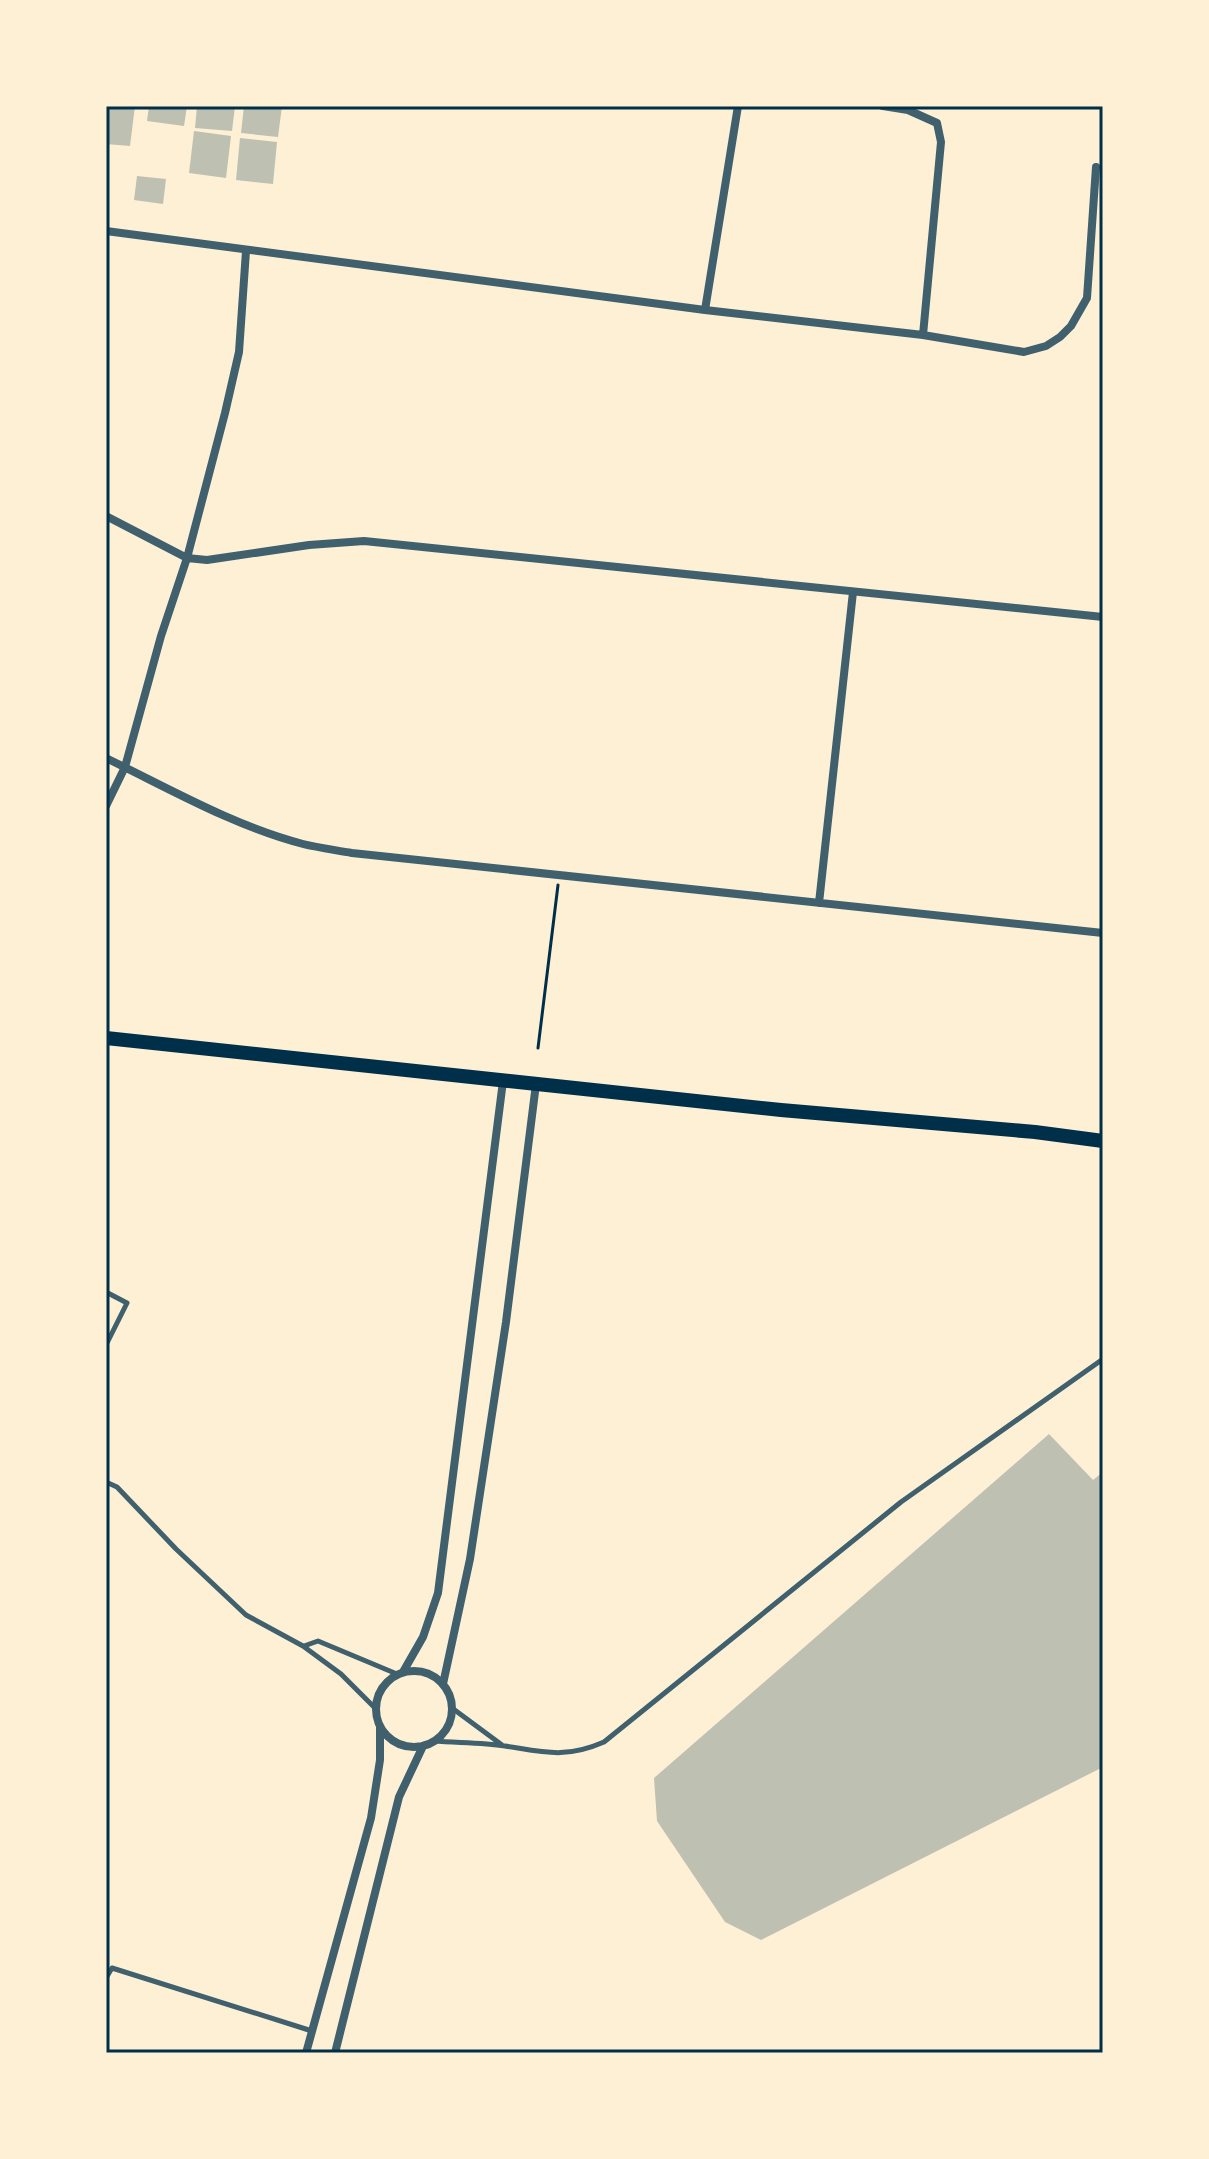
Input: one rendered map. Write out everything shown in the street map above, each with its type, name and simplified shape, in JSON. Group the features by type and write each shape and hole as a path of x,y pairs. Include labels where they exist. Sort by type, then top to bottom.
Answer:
{"main road":[{"path":"106,1038 1103,1141"}],"street":[{"path":"705,310 738,106"},
{"path":"883,106 908,110 937,123 941,142 923,335"},
{"path":"106,231 705,310 923,335 1024,352 1046,346 1060,337 1071,326 1087,298 1096,167"},
{"path":"106,806 125,767 161,636 187,558 239,352 246,251"},
{"path":"106,516 187,558 207,560 309,545 364,541 1103,617"},
{"path":"819,903 853,592"},
{"path":"106,758 202,806 303,844 352,853 1103,933"},
{"path":"306,2053 371,1818 380,1760 380,1726 376,1709 382,1688 400,1673 423,1637 438,1593 503,1081"},
{"path":"380,1726 398,1743 410,1747 434,1741 450,1721 452,1708 443,1684 475,1529 506,1322 536,1084"},
{"path":"400,1673 425,1672 443,1684"},
{"path":"335,2053 399,1797 423,1746"}],"lane":[{"path":"106,1292 127,1303 106,1345"},
{"path":"434,1741 503,1745 535,1753 564,1754 604,1742 901,1502 1103,1359"},
{"path":"106,1482 117,1487 176,1549 246,1615 303,1646 341,1674 376,1709"},
{"path":"303,1646 318,1641 400,1673"},
{"path":"452,1708 503,1745"},
{"path":"106,1978 112,1968 312,2031"}],"path":[{"path":"538,1048 559,875"}],"building":[{"path":"109,106 135,106 130,146 106,144"},
{"path":"149,106 187,106 184,126 147,121"},
{"path":"197,106 235,106 232,131 195,128"},
{"path":"244,106 282,106 278,137 241,133"},
{"path":"194,131 231,136 226,178 189,173"},
{"path":"240,138 277,142 273,184 236,180"},
{"path":"137,176 166,179 163,204 134,200"},
{"path":"1049,1434 1093,1480 1103,1472 1103,1767 761,1940 725,1922 657,1821 654,1778"}]}
